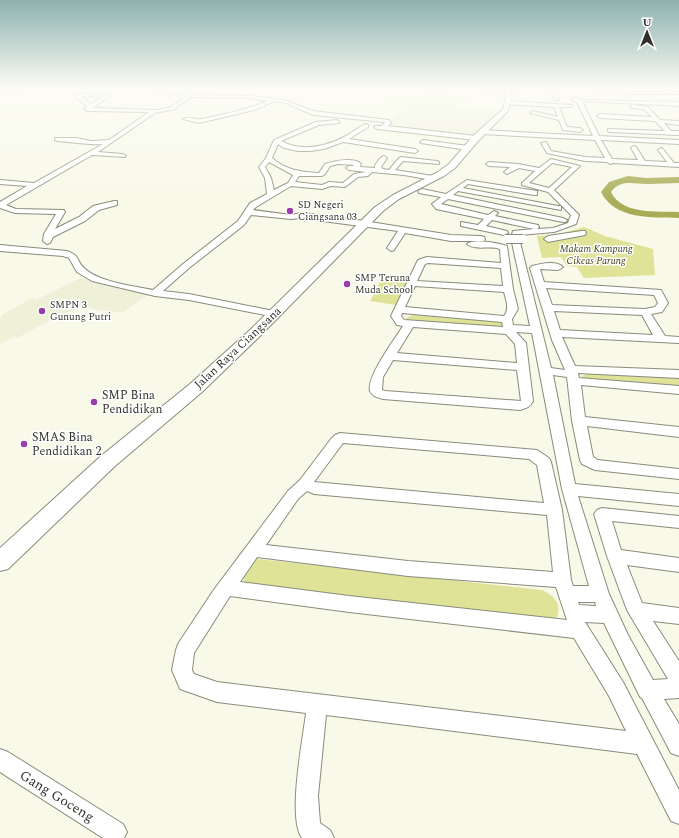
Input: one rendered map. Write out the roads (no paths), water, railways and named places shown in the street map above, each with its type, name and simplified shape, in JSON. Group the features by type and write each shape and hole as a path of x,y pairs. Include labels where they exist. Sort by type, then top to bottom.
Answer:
{"main road":[{"name":"Jalan Raya Ciangsana","path":"0,562 103,466 196,388 275,314 364,223 387,202 452,166 488,127"}],"street":[{"path":"0,205 112,142 132,127"},
{"path":"270,195 268,178 262,167 269,158 276,141 307,127"},
{"path":"276,141 285,146 312,149 326,147 343,140 364,127"},
{"path":"375,127 478,137 597,138 679,141"},
{"path":"573,127 582,130"},
{"path":"590,127 597,138 598,146 610,162"},
{"path":"639,127 642,131"},
{"path":"664,127 669,132"},
{"path":"610,130 679,133"},
{"path":"656,132 663,140 664,149 672,165"},
{"path":"292,133 303,135"},
{"path":"423,142 478,137"},
{"path":"57,139 76,140 91,143 112,142"},
{"path":"343,140 415,151"},
{"path":"536,143 551,144"},
{"path":"544,143 549,152 578,155 610,162 679,165"},
{"path":"598,146 610,147"},
{"path":"626,148 637,149 642,164"},
{"path":"92,153 123,156"},
{"path":"269,158 274,163 297,174 320,175 330,164 338,162 358,164 356,168"},
{"path":"381,170 377,166 384,158"},
{"path":"391,172 401,159 437,164"},
{"path":"480,228 490,217 499,207 507,198 516,190 524,184 540,170 553,161 577,166 549,193 516,190 465,182 436,204 437,205 490,217 537,227"},
{"path":"488,164 518,166 540,170"},
{"path":"333,166 381,170 432,178"},
{"path":"507,172 518,166"},
{"path":"290,184 322,187 329,184 345,185 356,174 366,175 371,170"},
{"path":"155,293 186,266 236,227 253,205 290,184 297,174"},
{"path":"0,182 35,185"},
{"path":"524,184 549,193 575,215 572,224 554,230 522,231 516,233 515,238 546,371 569,489 600,594 621,641 679,745"},
{"path":"457,189 558,208"},
{"path":"422,191 563,220"},
{"path":"47,241 50,235 82,219 96,208 114,202"},
{"path":"0,205 15,211 61,212 48,234 47,241 50,251"},
{"path":"248,212 291,217 299,215 364,223 451,238 505,236"},
{"path":"464,224 505,236 523,239 552,239 582,233"},
{"path":"391,248 404,230"},
{"path":"415,241 420,233"},
{"path":"471,244 501,246 504,248 508,289 514,309 508,325"},
{"path":"0,248 50,251 72,256 80,270 95,279 155,293 189,297 275,314"},
{"path":"506,266 427,260 421,262 396,316 401,323 410,324 508,325 536,327"},
{"path":"558,267 543,266 536,268 556,333 572,375 578,421 588,460 595,465 679,474"},
{"path":"411,283 508,289"},
{"path":"540,285 658,292 663,303 658,310 645,312 548,308"},
{"path":"399,310 508,325 520,343 527,401 525,404 520,406 383,395 378,393 376,390 377,378 410,324"},
{"path":"645,312 661,339"},
{"path":"556,333 679,340"},
{"path":"390,356 523,367"},
{"path":"546,371 679,390"},
{"path":"572,375 679,374"},
{"path":"578,421 679,432"},
{"path":"643,744 217,692 187,682 182,670 185,650 226,588 293,495 305,484 340,438 532,454 544,462 554,510 565,587 577,621 616,689 679,813"},
{"path":"305,484 314,488 554,510"},
{"path":"569,489 679,500"},
{"path":"679,522 602,514 615,556 636,610 679,679"},
{"path":"253,550 398,568 475,575 565,587 600,594"},
{"path":"615,556 679,564"},
{"path":"226,588 349,604 577,621 610,615"},
{"path":"636,610 679,616"},
{"path":"647,690 679,688"},
{"path":"317,705 307,796 309,829 322,838"},
{"name":"Gang Goceng","path":"0,760 115,832"}],"waterway":[{"path":"679,180 646,181 628,179 612,184 606,192 610,200 624,209 642,213 679,215"}],"place":[{"name":"SD Negeri Ciangsana 03","path":"290,211"},
{"name":"SMP Teruna Muda School","path":"347,284"},
{"name":"SMPN 3 Gunung Putri","path":"42,311"},
{"name":"SMP Bina Pendidikan","path":"94,402"},
{"name":"SMAS Bina Pendidikan 2","path":"24,444"}],"park label":[{"name":"Makam Kampung Cikeas Parung","path":"596,254"}]}
